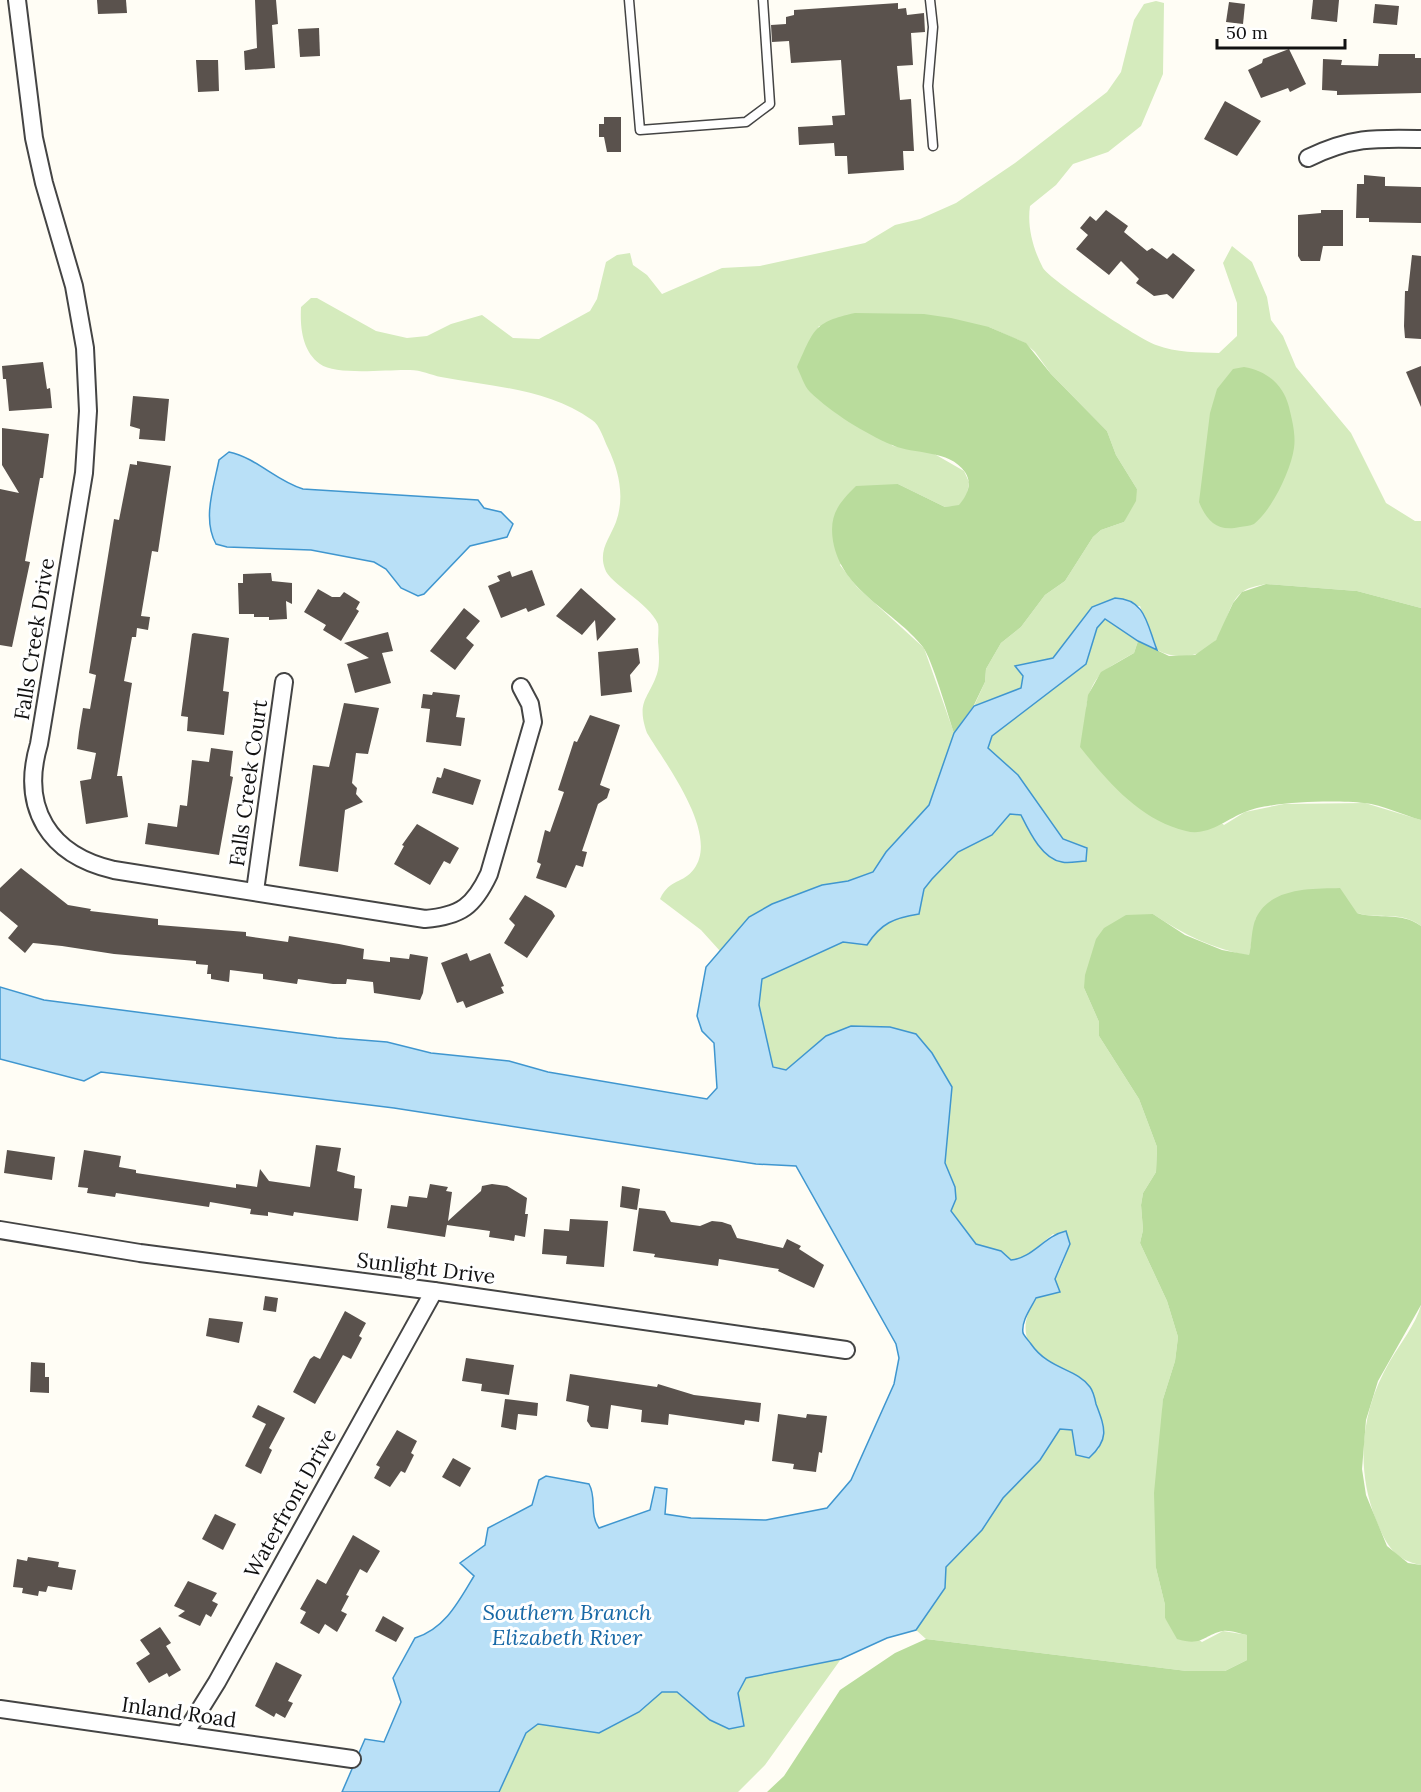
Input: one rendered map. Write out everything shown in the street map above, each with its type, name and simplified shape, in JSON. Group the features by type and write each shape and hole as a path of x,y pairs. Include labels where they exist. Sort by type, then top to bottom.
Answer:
{"street":[{"name":"Falls Creek Drive","path":"17,0 34,138 76,297 85,348 88,411 84,473 39,744 32,767 32,791 39,815 51,836 69,853 90,864 425,919 447,917 466,908 480,893 489,874 533,722 531,704 521,687"},
{"path":"1308,158 1337,144 1370,138 1421,139"},
{"name":"Falls Creek Court","path":"255,891 285,682"},
{"name":"Sunlight Drive","path":"0,1230 140,1253 434,1291 846,1350"},
{"name":"Waterfront Drive","path":"184,1735 222,1673 434,1291"},
{"name":"Inland Road","path":"0,1709 352,1759"}],"lane":[{"path":"629,0 640,130 746,122 770,104 763,0"},
{"path":"930,0 933,27 928,86 933,146"}],"green space":[{"path":"1156,1 1164,3 1163,74 1141,126 1108,152 1073,164 1056,185 1030,206 1030,230 1039,261 1049,275 1061,284 1096,309 1156,345 1188,352 1219,353 1237,336 1237,303 1223,263 1232,246 1252,262 1267,297 1271,320 1283,336 1296,367 1351,433 1386,503 1415,521 1421,521 1421,608 1357,591 1266,584 1249,588 1240,594 1232,604 1220,634 1210,646 1196,654 1181,656 1157,650 1140,606 1092,607 1053,658 1016,666 1023,676 1021,688 974,706 985,682 986,669 1001,643 1021,627 1045,595 1065,581 1093,537 1101,530 1124,522 1137,489 1116,455 1107,431 1051,374 1035,352 1025,343 989,327 819,326 798,367 893,446 931,452 964,471 969,482 967,495 959,506 945,507 898,484 840,565 857,587 924,648 954,733 929,805 886,852 873,872 848,881 822,885 772,904 749,917 720,951 701,930 660,899 672,884 690,874 694,869 700,854 700,837 687,799 647,733 644,722 644,701 654,683 659,666 658,624 646,609 608,575 603,562 604,550 619,513 620,484 615,466 597,425 575,409 519,390 441,377 414,370 350,371 328,368 314,359 306,346 301,323 301,307 311,298 317,298 376,331 407,338 427,336 451,324 482,315 513,338 539,339 590,311 597,299 606,262 617,255 630,253 633,265 647,275 662,294 722,268 760,266 865,243 895,225 920,219 956,203 1015,163 1107,92 1121,72 1134,20 1144,4"},
{"path":"855,313 924,314 951,318 989,327 1026,343 1051,374 1107,431 1116,455 1137,489 1136,501 1124,522 1101,530 1093,537 1065,581 1045,595 1021,627 1001,643 986,669 985,682 974,705 954,733 927,653 911,634 870,599 847,574 838,559 833,541 832,524 836,511 856,486 898,484 945,507 959,505 969,485 965,472 950,459 901,448 881,440 838,415 806,387 797,367 812,336 823,324"},
{"path":"1244,367 1267,375 1283,392 1292,422 1294,448 1280,489 1261,518 1251,525 1225,528 1219,527 1210,520 1199,502 1210,413 1217,389 1233,369"},
{"path":"1266,584 1357,591 1421,608 1421,820 1371,804 1304,802 1256,808 1202,832 1186,831 1154,818 1126,798 1080,747 1088,695 1101,672 1134,653 1138,641 1169,656 1195,655 1216,640 1233,603 1242,592"},
{"path":"1105,618 1138,641 1134,653 1108,668 1096,679 1086,708 1224,825 1245,812 1284,804 1365,803 1421,820 1421,926 1406,918 1357,913 1256,918 1249,956 1199,940 1153,914 1084,988 1099,1022 1099,1036 1139,1099 1157,1147 1156,1172 1143,1193 1141,1205 1143,1230 1140,1243 1167,1301 1178,1337 1175,1361 1163,1399 1156,1568 1165,1605 1165,1618 1202,1642 1223,1631 1248,1635 1247,1660 1225,1671 1187,1671 926,1639 916,1630 945,1588 946,1567 982,1530 1003,1498 1040,1460 1060,1429 1072,1430 1076,1454 1088,1458 1099,1449 1074,1374 1038,1356 1027,1336 1026,1325 1029,1312 1036,1299 1051,1285 1062,1266 1070,1244 1053,1234 1023,1259 1011,1260 1001,1251 976,1244 951,1211 955,1196 946,1169 945,1153 952,1087 826,1036 786,1070 773,1066 759,1005 762,978 843,942 867,945 878,931 889,923 902,917 919,914 924,889 932,879 958,852 992,835 1010,814 1021,815 1033,838 1087,848 1063,839 1018,775 988,748 992,736 1086,664 1097,628"},
{"path":"1340,888 1357,913 1398,917 1421,926 1421,1305 1378,1381 1366,1420 1362,1469 1366,1495 1387,1546 1408,1563 1421,1565 1421,1792 767,1792 784,1776 840,1690 895,1653 926,1639 1187,1671 1225,1671 1247,1660 1247,1635 1223,1631 1198,1641 1186,1641 1177,1639 1165,1618 1165,1605 1156,1568 1154,1493 1163,1399 1175,1361 1178,1337 1167,1301 1140,1243 1143,1230 1141,1205 1143,1193 1156,1172 1157,1147 1139,1099 1099,1036 1099,1022 1084,988 1085,975 1096,939 1104,928 1126,915 1153,914 1185,935 1222,950 1249,955 1256,918 1271,900 1293,892"},
{"path":"1421,1305 1421,1565 1398,1555 1383,1536 1369,1500 1365,1480 1364,1439 1367,1419 1380,1380 1412,1327"},
{"path":"841,1659 765,1765 738,1792 499,1792 526,1733 538,1723 599,1733 639,1712 662,1692 677,1692 707,1718 724,1726 743,1726 738,1693 746,1678"}],"water":[{"path":"229,452 249,459 284,481 303,489 478,500 484,508 501,512 513,524 507,537 470,546 424,594 418,596 401,588 386,569 374,562 311,550 227,547 216,544 210,524 210,502 219,460"},
{"name":"Southern Branch Elizabeth River","path":"1115,598 1125,599 1139,608 1144,615 1157,650 1138,641 1105,619 1097,628 1086,664 992,736 988,748 1018,775 1063,839 1087,848 1086,861 1068,863 1048,856 1037,843 1021,815 1010,814 992,835 958,852 932,879 924,889 919,914 902,917 889,923 878,931 867,945 843,942 762,979 759,1005 773,1067 786,1070 826,1036 851,1026 890,1027 916,1034 932,1053 952,1087 945,1163 955,1187 956,1199 951,1211 976,1244 1001,1251 1011,1260 1026,1255 1051,1237 1066,1231 1070,1244 1055,1279 1060,1292 1036,1298 1025,1319 1023,1333 1038,1353 1077,1376 1090,1387 1103,1427 1103,1439 1100,1445 1089,1458 1076,1455 1072,1430 1060,1429 1040,1460 1003,1498 982,1530 946,1567 945,1588 916,1630 887,1638 841,1659 746,1678 738,1693 744,1726 729,1729 710,1720 677,1692 662,1692 639,1712 599,1733 538,1724 526,1733 499,1792 342,1792 365,1739 384,1742 401,1702 393,1678 415,1638 426,1634 443,1621 457,1604 474,1576 460,1563 485,1545 488,1528 532,1505 539,1480 546,1476 589,1484 593,1495 594,1517 599,1528 650,1510 655,1487 667,1489 665,1514 691,1518 766,1520 827,1508 851,1480 894,1384 899,1358 896,1344 796,1166 756,1164 394,1108 101,1072 84,1081 0,1059 0,987 44,1000 337,1038 387,1042 431,1053 509,1061 548,1072 707,1099 717,1088 714,1043 702,1031 697,1016 706,967 749,917 772,904 822,885 848,881 873,872 886,852 929,805 954,733 974,706 1021,688 1023,676 1015,666 1053,658 1092,607"}],"building":[{"path":"97,0 126,0 127,13 98,14"},
{"path":"255,0 276,0 278,24 272,25 275,68 245,70 244,51 257,48"},
{"path":"1313,0 1339,0 1337,22 1311,19"},
{"path":"1229,2 1245,4 1243,24 1226,22"},
{"path":"898,3 898,9 906,8 907,15 924,13 925,32 911,33 913,65 897,66 900,100 911,99 914,151 903,151 904,170 848,174 847,156 835,156 834,143 799,145 798,127 833,125 832,116 845,115 841,60 791,63 789,41 772,42 771,25 786,24 786,17 794,15 794,10"},
{"path":"1375,4 1399,6 1397,25 1373,23"},
{"path":"319,28 320,56 300,57 298,29"},
{"path":"1289,49 1306,84 1290,92 1288,88 1261,98 1248,70 1262,63 1263,59"},
{"path":"1379,54 1415,54 1415,58 1421,58 1421,93 1337,95 1337,91 1322,90 1323,59 1342,60 1341,65 1378,66"},
{"path":"196,60 218,60 219,91 198,92"},
{"path":"1225,101 1261,121 1237,156 1204,139"},
{"path":"604,117 621,117 621,152 607,152 604,137 599,137 599,124 604,124"},
{"path":"1364,175 1385,177 1385,186 1421,187 1421,223 1369,222 1369,218 1356,218 1357,184 1364,184"},
{"path":"1106,210 1128,226 1124,232 1147,251 1152,248 1167,259 1173,253 1195,270 1173,299 1167,294 1154,296 1136,283 1139,279 1121,261 1109,275 1076,249 1088,235 1080,228 1090,216 1096,221"},
{"path":"1321,210 1343,210 1343,246 1323,246 1320,261 1301,261 1298,256 1298,215 1321,213"},
{"path":"1412,255 1421,256 1421,339 1405,338 1405,291 1408,291"},
{"path":"43,362 47,389 50,388 52,408 9,411 6,379 3,379 2,366"},
{"path":"1421,366 1421,407 1406,372"},
{"path":"133,396 169,399 165,441 139,439 140,429 130,426"},
{"path":"2,428 49,434 43,478 40,478 25,561 30,562 12,647 0,645 0,489 19,493 2,465"},
{"path":"137,461 171,466 158,552 152,551 141,616 150,617 148,630 137,628 136,637 132,637 124,681 132,683 117,776 122,776 128,817 86,824 80,781 91,779 96,753 77,749 79,732 83,708 90,709 96,675 89,673 114,519 119,520 130,464 137,465"},
{"path":"532,570 545,605 528,612 526,608 501,618 488,586 500,581 497,576 510,571 512,577"},
{"path":"271,573 272,581 292,583 292,604 286,601 287,619 269,620 269,617 254,617 254,614 239,614 238,583 243,583 243,574"},
{"path":"581,588 616,619 597,641 595,620 582,635 556,616"},
{"path":"318,589 332,597 340,597 344,592 360,602 356,609 359,611 341,641 323,630 326,625 304,612"},
{"path":"464,608 480,621 466,638 474,645 455,670 430,651"},
{"path":"388,632 393,651 382,653 391,683 355,693 347,664 369,658 344,643"},
{"path":"192,634 229,638 223,691 229,692 224,735 187,731 188,717 181,716"},
{"path":"638,648 640,663 630,675 632,692 601,696 598,652"},
{"path":"433,692 460,695 456,717 465,718 461,746 426,742 430,709 421,708 423,694 432,695"},
{"path":"344,703 379,708 368,754 356,753 352,783 357,788 356,794 363,802 345,810 338,872 299,866 313,765 329,767"},
{"path":"590,715 620,725 600,785 610,789 607,798 598,804 582,851 587,852 583,867 576,865 566,888 536,878 541,864 537,862 545,830 550,832 564,792 558,790 574,741 577,742"},
{"path":"211,748 233,751 230,776 233,777 219,855 145,844 148,823 177,827 180,805 187,806 192,760 209,762"},
{"path":"444,768 481,780 473,805 432,793 437,777 441,778"},
{"path":"417,824 459,848 450,864 444,861 430,885 394,864 404,846 402,845"},
{"path":"21,868 68,905 91,909 90,911 158,919 158,925 246,932 246,936 288,942 289,936 339,944 364,949 363,959 390,962 390,957 409,959 410,954 428,957 423,993 420,1000 374,993 373,982 347,979 346,984 333,984 298,979 297,984 263,979 263,974 230,970 229,982 211,979 211,974 207,974 208,965 196,964 196,961 114,954 33,943 25,953 8,938 18,926 0,911 0,888"},
{"path":"525,895 552,911 555,916 527,958 504,943 515,925 509,919"},
{"path":"467,953 470,961 490,953 504,986 501,987 504,993 466,1008 463,1001 457,1003 441,963"},
{"path":"316,1145 341,1148 337,1171 355,1176 354,1188 362,1189 358,1221 294,1212 293,1216 268,1212 268,1216 250,1214 251,1209 210,1202 209,1207 116,1193 115,1197 87,1193 88,1188 78,1187 84,1150 121,1156 119,1167 136,1170 136,1173 236,1188 236,1184 257,1187 260,1169 269,1181 310,1187"},
{"path":"7,1150 55,1157 52,1180 4,1173"},
{"path":"430,1184 448,1187 446,1191 452,1192 448,1221 481,1191 482,1186 492,1184 507,1186 527,1198 525,1214 528,1214 525,1237 515,1235 514,1241 489,1237 490,1231 447,1225 445,1237 387,1228 391,1205 407,1207 409,1196 427,1198"},
{"path":"622,1186 640,1189 637,1210 620,1207"},
{"path":"639,1208 665,1211 671,1222 700,1226 712,1221 722,1222 731,1225 737,1238 783,1248 787,1239 801,1246 799,1249 824,1265 814,1288 778,1271 779,1269 719,1259 718,1266 654,1257 655,1254 633,1251"},
{"path":"570,1219 608,1221 604,1267 566,1264 567,1256 542,1254 544,1229 569,1231"},
{"path":"265,1296 278,1298 276,1312 263,1310"},
{"path":"345,1311 366,1323 359,1336 362,1338 351,1359 343,1355 315,1404 293,1392 310,1359 314,1356 320,1359"},
{"path":"209,1318 243,1322 239,1343 206,1336"},
{"path":"466,1358 514,1365 509,1395 481,1391 482,1384 462,1381"},
{"path":"31,1362 45,1363 45,1377 49,1377 49,1393 30,1392"},
{"path":"570,1374 657,1387 658,1384 694,1395 761,1403 759,1422 745,1420 744,1425 669,1414 668,1425 641,1422 642,1410 611,1405 608,1429 591,1427 587,1421 589,1406 566,1401"},
{"path":"505,1399 538,1403 537,1416 518,1414 516,1430 501,1427"},
{"path":"258,1405 285,1418 269,1448 272,1450 261,1474 245,1466 266,1424 252,1417"},
{"path":"778,1414 806,1418 807,1414 827,1416 822,1453 819,1452 816,1472 793,1469 794,1464 772,1461"},
{"path":"397,1430 417,1441 411,1453 414,1455 405,1473 401,1471 390,1487 374,1478 380,1467 376,1465"},
{"path":"453,1458 471,1468 460,1487 442,1477"},
{"path":"215,1514 236,1524 223,1550 202,1539"},
{"path":"353,1535 380,1551 367,1573 360,1569 346,1595 349,1596 341,1611 347,1614 337,1632 325,1624 319,1634 300,1623 306,1612 300,1609 317,1579 326,1584"},
{"path":"28,1557 59,1562 58,1567 76,1570 72,1590 48,1586 46,1592 39,1591 38,1596 22,1593 23,1588 13,1587 17,1559 27,1561"},
{"path":"188,1581 217,1593 212,1601 218,1604 211,1617 206,1614 200,1626 178,1616 185,1611 174,1606"},
{"path":"383,1616 404,1628 396,1642 375,1631"},
{"path":"160,1627 171,1643 166,1646 181,1670 169,1677 167,1673 149,1683 136,1663 150,1654 140,1640"},
{"path":"276,1662 302,1675 288,1701 293,1703 285,1718 276,1713 274,1717 255,1706"}]}
